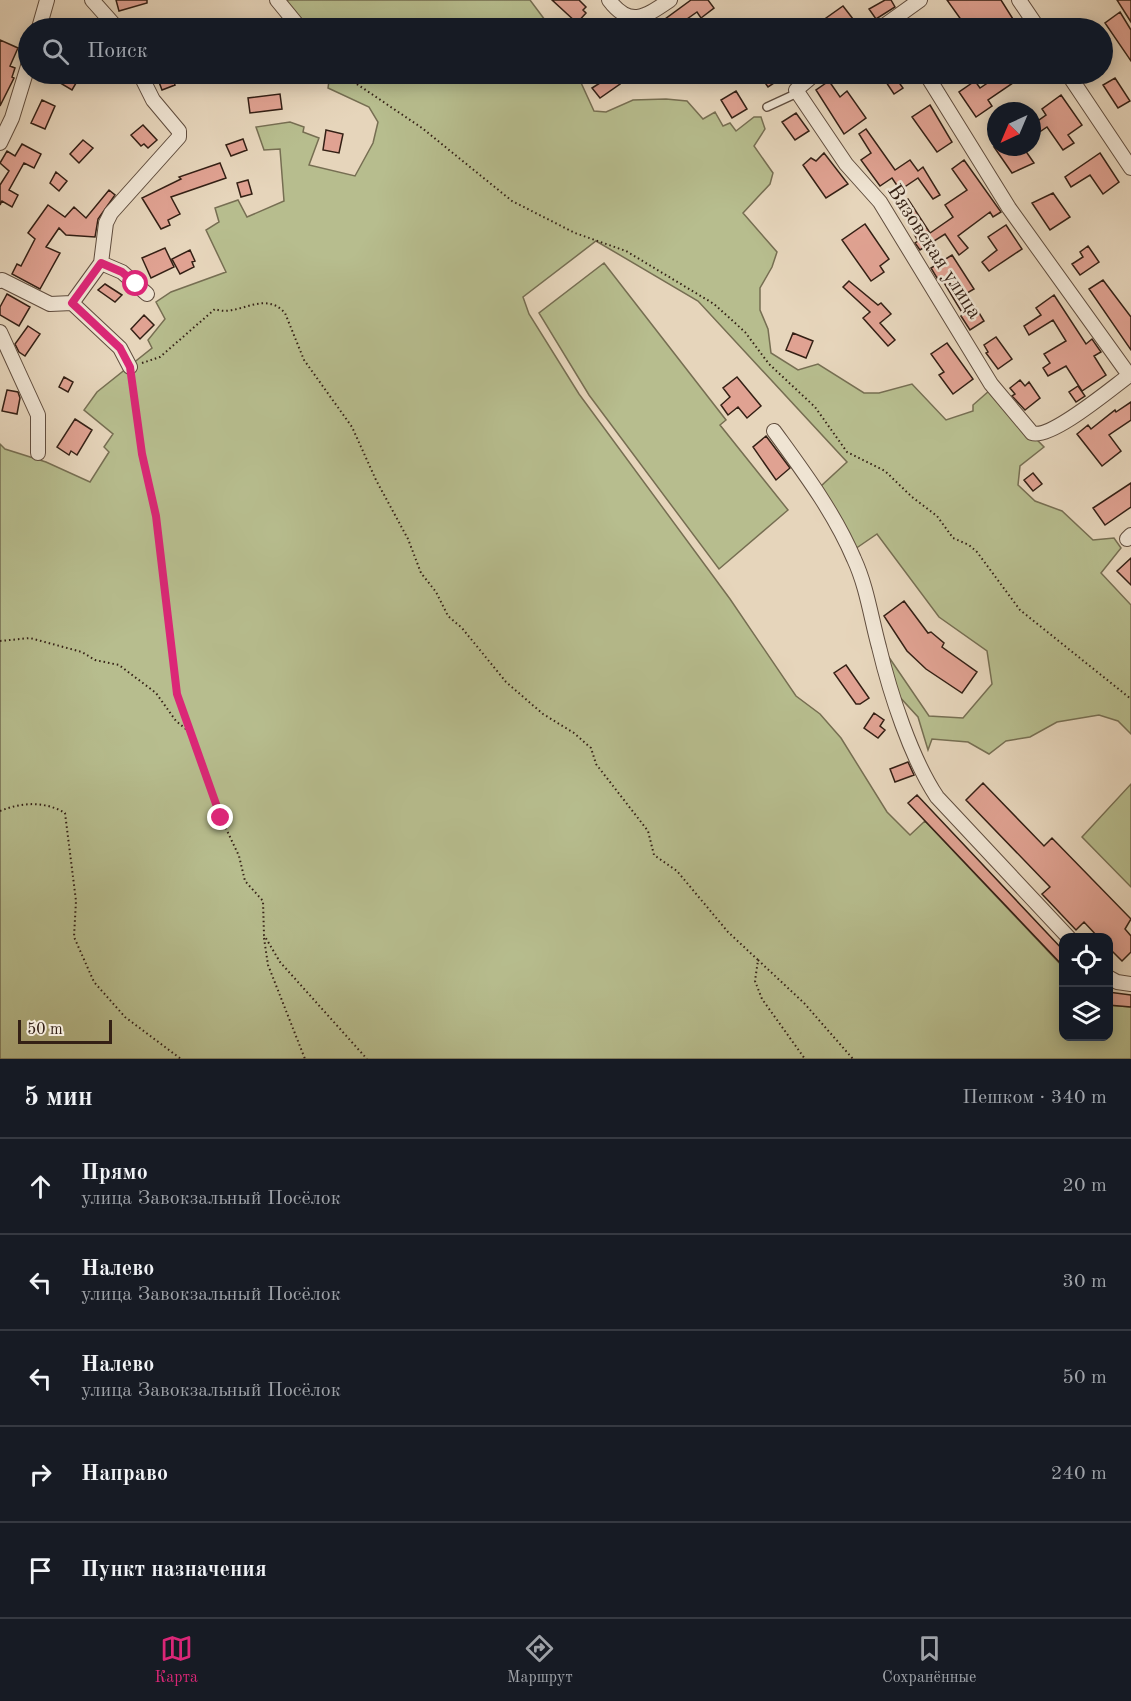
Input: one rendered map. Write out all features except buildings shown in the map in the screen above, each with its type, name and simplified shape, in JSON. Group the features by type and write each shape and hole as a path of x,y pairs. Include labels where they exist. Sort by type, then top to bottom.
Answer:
{"street":[{"path":"42,18 47,0"},
{"path":"92,0 108,18"},
{"path":"277,0 292,18"},
{"path":"609,0 620,14 635,18 650,14 670,0"},
{"path":"901,18 920,0"},
{"path":"1019,0 1031,18"},
{"path":"0,143 12,118 22,84"},
{"path":"72,303 101,263 106,224 111,213 179,136 179,131 153,100 145,84"},
{"path":"796,90 803,84"},
{"path":"932,84 1009,208 1130,374"},
{"path":"1075,84 1131,168"},
{"name":"Вязовская улица","path":"796,90 846,164 880,202 991,384 1032,433 1037,435 1063,422 1117,386 1130,374"},
{"path":"101,263 122,272 147,294"},
{"path":"0,281 3,280 51,304 72,303 120,348 130,367"},
{"path":"0,332 38,415 38,453"},
{"path":"774,430 830,513 855,559 871,610 879,649 907,734 927,781 937,797 1064,933"},
{"path":"1113,980 1131,984"}],"lane":[{"path":"767,107 793,95 796,90"}],"path":[{"path":"357,84 422,128 512,201 576,233 626,251 714,304 745,332 769,364 815,407 848,452 862,461 878,466 892,476 944,523 953,538 976,552 1014,598 1014,604 1131,699"},
{"path":"305,1059 268,965 263,901 245,881 239,856 221,818 194,736 177,694 156,516 142,454 130,367 160,357 214,309 223,313 258,302 280,307 285,313 304,360 363,446 376,480 408,539 421,573 436,592 448,616 462,628 506,682 543,714 574,733 591,748 596,764 648,831 654,855 677,871 728,932 804,1003 853,1059"},
{"path":"0,641 30,638 82,652 96,660 118,665 156,693 176,722 194,736"},
{"path":"0,811 16,804 52,805 66,813 76,901 74,937 94,982 125,1017 181,1059"},
{"path":"264,935 280,962 367,1059"},
{"path":"758,960 755,981 762,999 805,1059"}],"green space":[{"path":"283,0 530,0 544,18 298,18"},
{"path":"329,84 582,84 594,111 606,112 633,100 687,101 703,119 715,112 723,126 730,123 736,131 754,117 761,117 765,129 754,146 773,173 770,184 743,213 777,252 772,267 760,288 760,310 768,329 771,353 798,370 818,364 864,393 879,393 912,384 946,420 973,411 973,405 989,391 1044,447 1020,466 1018,485 1035,501 1062,511 1093,540 1114,538 1121,548 1101,573 1131,605 1131,734 1118,721 1099,715 1057,722 1030,737 1006,741 989,754 968,742 932,739 928,750 918,717 897,694 884,650 929,716 963,718 992,684 987,651 939,617 877,534 855,549 820,487 847,462 698,301 596,241 523,297 529,314 579,394 730,599 796,696 820,714 841,738 887,812 910,835 925,821 1059,963 1059,1041 1113,1041 1113,1005 1131,1007 1131,1059 0,1059 0,444 5,449 46,462 90,482 109,452 104,447 113,434 84,410 97,392 152,348 148,340 165,319 156,302 171,292 226,272 206,230 219,222 215,208 238,200 247,217 284,201 280,149 264,150 256,127 290,122 304,127 303,132 319,138 309,165 355,176 373,143 378,122 369,107 328,88"},
{"path":"604,263 726,420 720,425 788,510 719,569 589,395 539,313"},
{"path":"1131,784 1131,887 1082,837"}],"route":[{"path":"136,284 122,272 101,263 72,303 120,348 130,367 142,454 156,516 177,694 208,773 221,818"}]}
